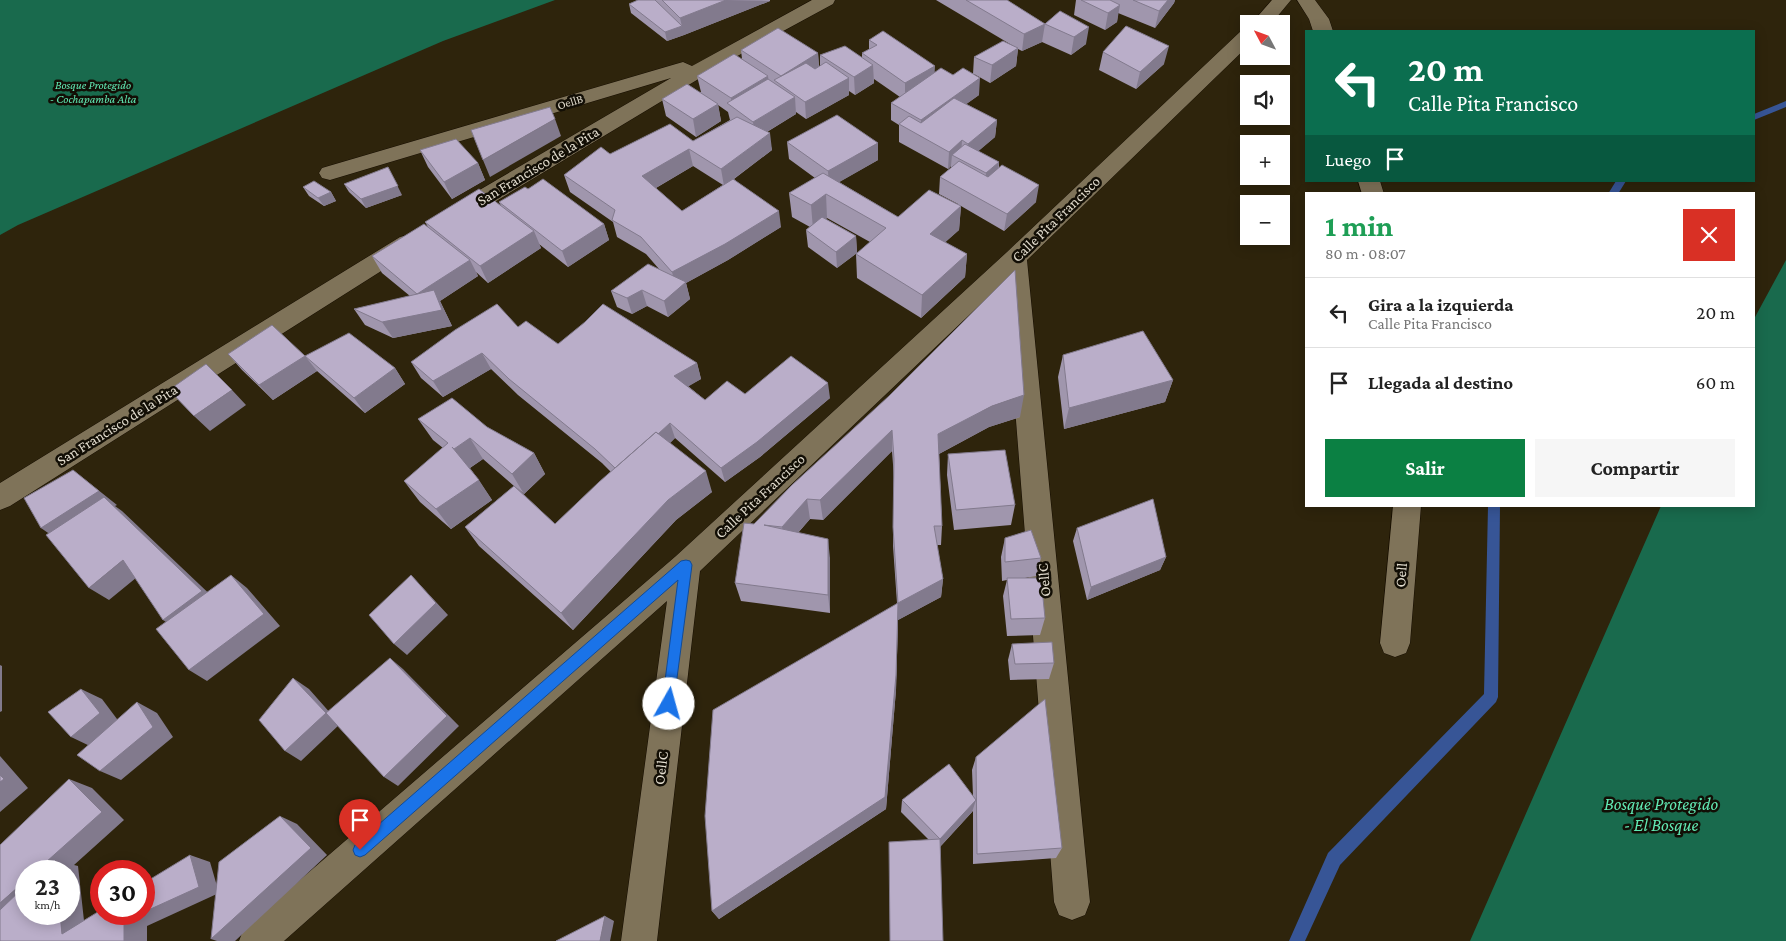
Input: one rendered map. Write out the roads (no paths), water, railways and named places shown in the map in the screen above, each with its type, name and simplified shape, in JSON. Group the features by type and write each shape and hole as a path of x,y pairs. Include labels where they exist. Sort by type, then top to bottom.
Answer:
{"street":[{"name":"San Francisco de la Pita","path":"0,498 429,230 723,56 826,0"},
{"path":"1268,15 1282,0"},
{"path":"1306,0 1319,19 1323,30"},
{"name":"Calle Pita Francisco","path":"257,941 686,565 1015,258 1240,43"},
{"name":"OellB","path":"330,173 723,56"},
{"name":"OellC","path":"1015,258 1072,902"},
{"name":"Oell","path":"1396,643 1407,507"},
{"name":"OellC","path":"639,941 686,565"}],"waterway":[{"path":"1755,117 1786,104"},
{"path":"1614,192 1620,182"},
{"path":"1297,941 1334,859 1491,697 1494,507"}],"park label":[{"name":"Bosque Protegido - Cochapamba Alta","path":"93,92"},
{"name":"Bosque Protegido - El Bosque","path":"1661,814"}]}
